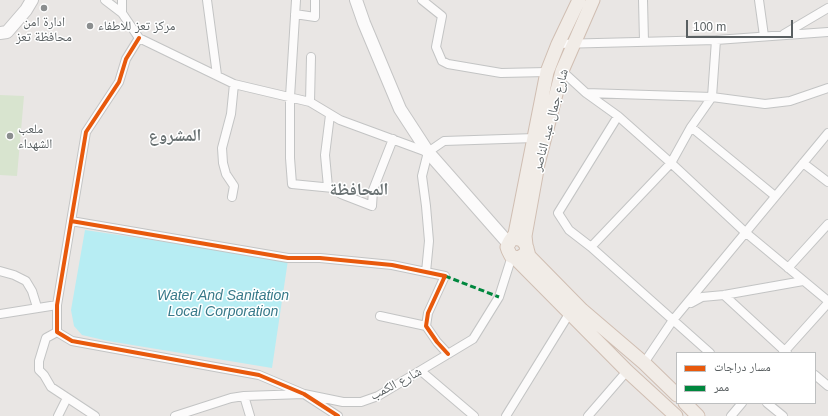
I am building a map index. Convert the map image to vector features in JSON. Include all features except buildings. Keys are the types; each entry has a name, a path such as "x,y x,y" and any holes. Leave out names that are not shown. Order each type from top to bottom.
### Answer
{"main road":[{"path":"0,33 7,32 26,10 32,0"},
{"path":"356,0 400,109 428,152 511,250 569,314 626,371 676,416"},
{"name":"شارع جمال عبد الناصر","path":"511,250 548,72 558,44 579,0"},
{"name":"شارع جمال عبد الناصر","path":"526,246 525,236 538,164 562,72 593,0"},
{"path":"511,250 517,258 525,254 526,246"},
{"path":"526,246 529,256 582,310 644,363 676,395"},
{"path":"686,404 698,416"}],"street":[{"path":"106,0 122,13 139,38 234,84 310,102 340,120 428,152"},
{"path":"122,0 122,13"},
{"path":"208,0 217,75"},
{"path":"296,0 290,97 290,158 292,184 333,188 341,194 372,206 373,190 393,139"},
{"path":"295,14 315,17 315,0"},
{"path":"422,0 442,16 436,47 442,61 448,64 501,73 548,72"},
{"path":"643,0 644,41"},
{"path":"759,0 764,36"},
{"path":"782,36 828,8"},
{"path":"558,44 716,40 828,32"},
{"path":"57,332 57,305 86,132 119,82 126,59 139,38"},
{"path":"591,247 671,163 691,127 712,97 716,40"},
{"path":"310,102 311,57"},
{"path":"562,72 586,93 618,116 745,232 828,302 785,352 724,295"},
{"path":"232,197 234,186 226,174 223,164 222,148 231,114 234,84"},
{"path":"586,93 712,97 765,104 790,100 828,88"},
{"path":"328,187 325,156 330,115"},
{"path":"618,116 558,213 569,230 591,247 709,352"},
{"path":"691,127 775,196"},
{"path":"644,363 673,320 828,133"},
{"path":"426,272 429,241 422,176 428,152 444,141 535,138"},
{"path":"803,163 828,182"},
{"path":"71,221 288,258 320,258 392,265 445,276 428,313 426,326 436,342 448,354"},
{"path":"788,268 828,224"},
{"name":"شارع الكمب","path":"175,416 231,398 244,396 304,394 343,402 361,402 378,396 422,371 473,339 499,297 511,250"},
{"path":"0,271 14,275 26,281 32,291 36,308"},
{"path":"686,305 702,297 724,295 803,280"},
{"path":"0,314 57,305"},
{"path":"506,416 569,314"},
{"path":"380,316 426,326"},
{"path":"57,332 72,341 259,375 304,394 338,416"},
{"path":"57,332 46,338 39,361 39,370 44,375 51,387 95,416"},
{"path":"422,371 474,416"},
{"path":"589,416 626,371"},
{"path":"816,376 828,386"},
{"path":"244,396 250,416"},
{"path":"58,416 67,398"},
{"path":"731,416 741,404"},
{"path":"768,404 783,416"}],"green space":[{"name":"ملعب الشهداء","path":"0,95 24,96 17,176 0,175"}],"water":[{"name":"Water And Sanitation Local Corporation","path":"85,230 288,260 272,368 108,341 82,335 74,326 71,310"}],"marked path":[{"path":"445,276 499,297"}],"cycle path":[{"path":"139,38 126,59 119,82 86,132 57,305 57,332 72,341 259,375 304,394 338,416"},
{"path":"71,221 288,258 320,258 392,265 445,276 428,313 426,326 437,342 448,354"}],"place":[{"name":"ادارة امن محافظة تعز","path":"44,8"},
{"name":"مركز تعز للاطفاء","path":"90,26"},
{"name":"ملعب الشهداء","path":"10,136"}],"district":[{"name":"المشروع","path":"175,136"},
{"name":"المحافظة","path":"359,190"}]}
